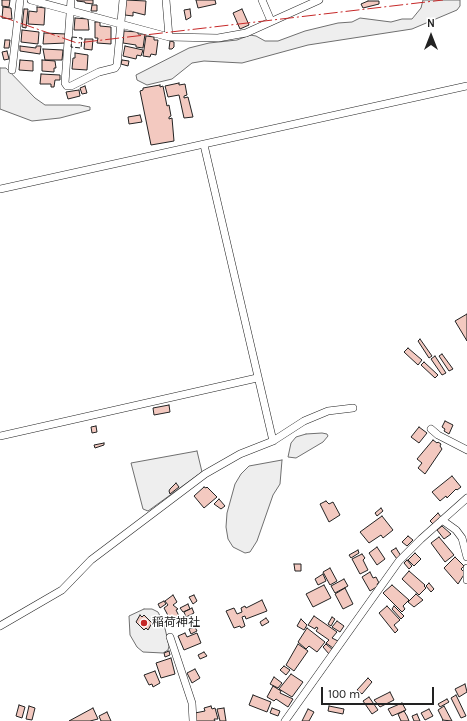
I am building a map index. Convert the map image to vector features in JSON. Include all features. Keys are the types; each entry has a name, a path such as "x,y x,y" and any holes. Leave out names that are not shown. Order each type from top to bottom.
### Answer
{"street":[{"path":"12,70 20,0"},
{"path":"31,0 169,37 218,38 246,33 319,0"},
{"path":"71,0 65,83 67,86 71,86 99,72 115,68 117,65 123,0"},
{"path":"166,0 169,37"},
{"path":"262,0 271,21"},
{"path":"0,189 467,86"},
{"path":"204,145 257,378 273,441"},
{"path":"0,436 257,378"},
{"path":"0,626 62,590 91,560 205,474 240,454 273,441 304,421 328,411 353,408"},
{"path":"431,429 438,436 467,450"},
{"path":"285,721 399,562 467,498"},
{"path":"442,520 456,530 462,538 467,557"},
{"path":"467,568 467,580"},
{"path":"170,637 192,703 193,721"}],"shaded area":[{"path":"423,0 460,0 460,6 457,10 412,29 308,45 242,63 204,61 192,63 172,79 147,85 137,80 136,75 189,48 209,43 237,40 250,35 256,36 265,41 278,41 305,31 338,23 352,22 360,18 391,22 402,19 412,19 421,8"},
{"path":"0,68 6,68 35,98 45,105 80,105 90,107 90,110 60,118 32,121 0,109"},
{"path":"322,433 327,434 328,436 323,442 296,458 288,457 291,443 296,437 306,434"},
{"path":"197,451 202,472 148,511 143,509 131,463"},
{"path":"282,460 280,484 273,495 257,541 250,552 245,553 233,547 228,539 226,527 227,513 235,484 241,474 249,466"},
{"path":"144,609 152,609 158,612 164,624 169,646 168,650 163,653 143,652 137,647 130,635 129,616"}],"building":[{"path":"2,0 10,0 9,7 2,6"},
{"path":"93,0 93,4 77,1"},
{"path":"126,0 146,1 145,15 133,12 133,16 125,15"},
{"path":"196,0 215,0 216,4 198,8"},
{"path":"368,1 379,1 379,4 363,8 361,4"},
{"path":"92,5 97,5 97,11 91,11"},
{"path":"3,7 11,8 12,19 2,18"},
{"path":"37,7 45,8 44,25 28,24 29,11 37,12"},
{"path":"24,9 28,9 26,28 22,27"},
{"path":"190,9 191,17 186,20 184,10"},
{"path":"242,9 249,25 240,29 233,13"},
{"path":"75,18 88,19 89,30 74,30"},
{"path":"95,22 100,22 100,26 111,27 111,44 97,43 98,38 95,38"},
{"path":"22,30 39,32 38,44 21,42"},
{"path":"124,31 145,34 143,48 136,47 136,45 123,43"},
{"path":"44,33 66,34 66,43 43,44"},
{"path":"146,36 154,37 154,40 158,40 156,55 151,54 150,57 143,56"},
{"path":"85,39 93,39 92,50 84,49"},
{"path":"5,40 10,40 9,48 4,48"},
{"path":"170,41 174,42 174,47 172,49 169,49"},
{"path":"20,46 36,48 36,46 41,46 40,54 20,51"},
{"path":"125,46 143,50 141,56 137,55 136,59 123,56"},
{"path":"43,49 63,50 62,60 45,60"},
{"path":"7,51 9,59 4,60 2,52"},
{"path":"75,53 88,55 87,70 72,69"},
{"path":"20,60 33,61 33,71 19,70"},
{"path":"42,60 55,61 56,68 54,68 54,72 42,71"},
{"path":"122,60 129,61 128,66 121,64"},
{"path":"41,74 60,75 60,80 55,80 54,87 51,87 51,84 40,84"},
{"path":"179,83 179,85 185,84 187,95 184,96 184,98 188,97 193,117 184,118 179,95 168,97 165,86"},
{"path":"160,85 160,87 163,86 167,106 169,105 171,116 169,119 172,118 174,141 151,145 140,91 143,90 143,88"},
{"path":"85,86 87,93 82,94 80,88"},
{"path":"79,90 80,96 68,99 66,92"},
{"path":"140,115 142,122 129,124 128,117"},
{"path":"467,314 467,341 455,321"},
{"path":"420,339 432,356 429,358 418,341"},
{"path":"408,348 422,360 418,365 404,352"},
{"path":"442,354 453,369 449,371 439,356"},
{"path":"435,356 446,373 442,375 431,359"},
{"path":"424,362 438,375 435,378 421,365"},
{"path":"169,405 170,412 154,415 153,408"},
{"path":"445,421 453,425 449,434 444,431 445,429 442,427"},
{"path":"96,426 97,432 92,433 91,427"},
{"path":"419,427 427,433 419,443 411,437"},
{"path":"433,440 441,444 440,446 442,449 425,474 418,468 422,463 417,459"},
{"path":"104,443 104,445 95,448 94,445"},
{"path":"452,476 461,487 457,490 456,489 447,498 446,496 440,501 432,492"},
{"path":"176,483 179,487 170,494 170,489"},
{"path":"204,487 207,487 217,497 204,508 194,496"},
{"path":"219,499 225,506 221,509 214,504"},
{"path":"326,501 329,504 333,502 340,515 329,522 320,504"},
{"path":"381,508 383,511 377,516 375,513"},
{"path":"438,513 441,517 433,524 430,521"},
{"path":"382,516 393,530 383,538 381,535 369,543 360,532"},
{"path":"442,526 451,534 444,539 437,530"},
{"path":"408,536 413,540 407,546 402,542"},
{"path":"439,537 454,555 445,562 431,543"},
{"path":"377,547 385,559 377,565 369,553"},
{"path":"396,548 401,556 397,559 391,551"},
{"path":"358,550 359,553 351,558 349,555"},
{"path":"415,553 421,559 414,566 408,560"},
{"path":"362,554 365,558 363,560 368,570 360,574 352,559"},
{"path":"455,557 464,566 461,569 465,573 458,584 444,568"},
{"path":"407,560 412,566 409,569 404,563"},
{"path":"294,564 301,564 301,571 295,571"},
{"path":"330,568 337,581 330,585 323,572"},
{"path":"409,571 425,585 424,586 426,588 419,595 402,579"},
{"path":"370,572 373,578 376,577 379,583 377,584 378,586 370,591 362,577"},
{"path":"323,574 326,581 318,585 315,579"},
{"path":"344,579 348,586 335,593 331,586"},
{"path":"429,583 434,589 431,592 426,586"},
{"path":"324,585 331,598 313,607 306,594"},
{"path":"392,585 409,600 403,606 405,609 402,612 383,593"},
{"path":"345,588 353,604 343,609 335,594"},
{"path":"416,594 423,600 414,607 408,602"},
{"path":"173,595 177,602 173,605 178,609 176,610 180,618 172,623 164,608 168,605 165,601"},
{"path":"194,595 197,601 193,604 189,597"},
{"path":"262,600 267,611 246,619 245,616 242,617 245,626 241,628 240,626 234,628 226,611 234,608 237,614 242,612 241,608 245,606 246,608"},
{"path":"164,601 166,604 160,608 158,604"},
{"path":"188,604 190,609 183,612 180,608"},
{"path":"387,606 400,620 394,625 398,630 395,633 379,613"},
{"path":"394,606 404,616 401,619 392,609"},
{"path":"192,608 194,613 186,617 184,612"},
{"name":"稲荷神社","path":"140,615 142,617 144,615 152,623 148,630 146,628 144,630 136,622"},
{"path":"314,616 337,632 332,638 338,641 333,648 326,643 329,640 316,631 318,628 316,627 315,629 308,625"},
{"path":"332,617 335,619 331,626 328,624"},
{"path":"266,618 269,622 262,626 260,622"},
{"path":"301,619 307,625 304,630 297,626"},
{"path":"337,621 344,626 340,632 332,627"},
{"path":"195,627 197,631 191,634 189,629"},
{"path":"307,628 325,642 317,652 309,646 306,649 298,642"},
{"path":"185,633 187,637 197,633 201,643 184,650 178,636"},
{"path":"298,644 308,651 294,671 286,665"},
{"path":"326,644 333,650 329,654 323,647"},
{"path":"169,651 170,655 165,657 164,653"},
{"path":"204,652 207,656 200,659 198,655"},
{"path":"171,658 175,674 161,678 156,663"},
{"path":"284,666 290,670 286,675 280,670"},
{"path":"195,669 200,678 192,683 187,673"},
{"path":"155,671 160,683 153,687 152,684 149,685 144,675"},
{"path":"291,674 303,682 292,697 279,689"},
{"path":"274,677 282,683 278,688 270,684"},
{"path":"368,678 372,682 362,694 357,690"},
{"path":"465,684 467,692 459,697 455,689"},
{"path":"273,686 281,691 280,693 293,699 288,707 276,699 274,701 267,697"},
{"path":"390,692 394,700 380,707 374,700"},
{"path":"253,695 271,702 267,712 249,705"},
{"path":"456,695 466,716 461,718 451,698"},
{"path":"369,697 378,710 372,714 363,701"},
{"path":"447,699 449,702 440,707 438,704"},
{"path":"402,703 406,710 392,716 388,709"},
{"path":"19,705 25,707 22,718 16,716"},
{"path":"29,706 35,708 32,720 26,719"},
{"path":"211,706 212,709 215,708 218,719 214,719 215,721 195,721 195,713 205,711 204,708"},
{"path":"329,706 344,709 343,714 328,711"},
{"path":"444,706 452,721 442,720 438,710"},
{"path":"93,708 98,719 90,721 69,721"},
{"path":"224,708 226,721 220,721 217,709"},
{"path":"272,708 280,711 278,716 270,713"},
{"path":"308,709 314,712 309,721 302,721"},
{"path":"429,709 433,716 425,720 421,713"},
{"path":"404,711 409,721 401,721 398,714"},
{"path":"107,712 111,721 101,721 99,716"},
{"path":"417,714 420,721 414,721 412,716"}],"fence":[{"path":"72,37 82,38 81,48 71,47 72,37"}],"power":[{"path":"0,16 77,43 443,0"}],"place":[{"name":"稲荷神社","path":"144,623"}]}
